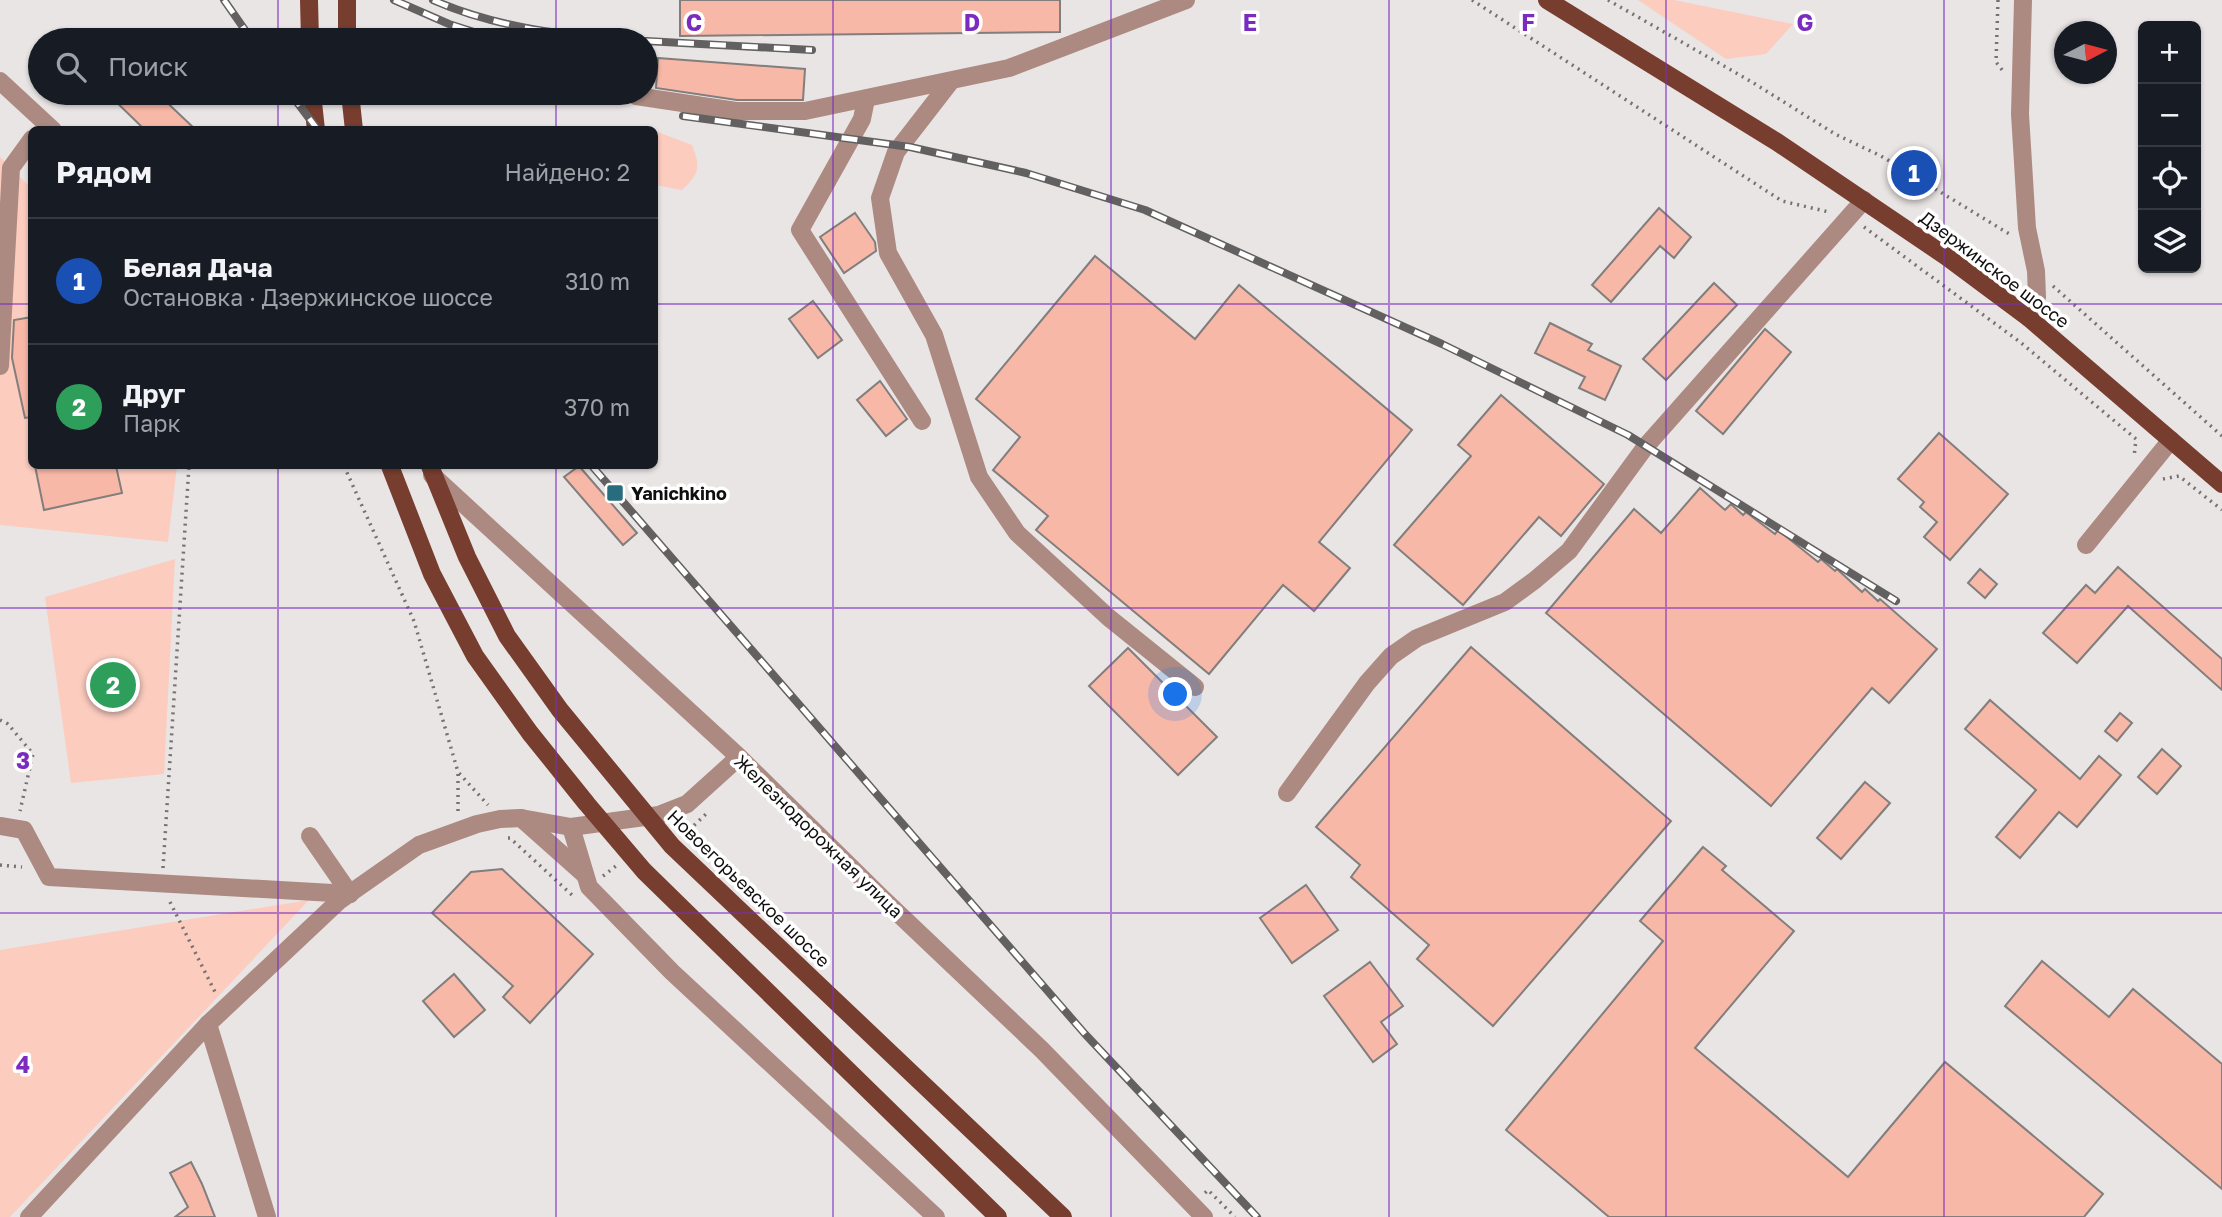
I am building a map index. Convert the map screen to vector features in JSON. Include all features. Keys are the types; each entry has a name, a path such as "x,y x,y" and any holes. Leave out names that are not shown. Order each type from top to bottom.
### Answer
{"main road":[{"path":"309,0 310,28"},
{"path":"347,0 347,28"},
{"name":"Дзержинское шоссе","path":"1547,0 1712,101 1947,257 2029,318 2222,484"},
{"path":"313,105 316,126"},
{"path":"351,105 354,126"},
{"path":"391,469 432,574 475,656 530,733 643,871 998,1217"},
{"name":"Новоегорьевское шоссе","path":"431,469 467,557 508,636 560,710 672,846 1063,1217"}],"street":[{"path":"658,99 736,111 805,111 1009,68 1186,0"},
{"path":"2023,0 2020,93 2028,228 2036,271 2037,297 2029,318"},
{"path":"0,81 43,126"},
{"path":"951,81 896,152 891,164 880,198 888,253 934,335 979,477 1017,533 1108,617 1195,687"},
{"path":"866,99 862,119 800,230 922,421"},
{"path":"0,366 11,169 28,144"},
{"path":"1287,793 1367,683 1391,656 1417,638 1505,601 1569,551 1646,446 1864,200"},
{"path":"2086,545 2171,440"},
{"name":"Железнодорожная улица","path":"425,469 739,757 1042,1050 1199,1214"},
{"path":"29,1217 208,1024 300,936 350,894 419,845 500,819 521,818 571,827 659,815 687,804 739,757"},
{"path":"521,818 585,875"},
{"path":"0,826 24,830 49,877 350,894"},
{"path":"571,827 589,887 672,972 936,1217"},
{"path":"310,836 350,894"},
{"path":"208,1024 267,1217"}],"path":[{"path":"1472,0 1782,201 1850,216 2020,342 2136,439 2133,461 2153,481 2179,476 2222,510"},
{"path":"1608,0 1752,82 1835,134 1881,156 2012,236"},
{"path":"1998,0 1996,62 2020,93"},
{"path":"2036,271 2222,436"},
{"path":"189,469 162,883 223,1010"},
{"path":"345,469 414,621 457,772 457,831"},
{"path":"0,720 8,724 33,754 19,810 24,830"},
{"path":"457,772 500,819"},
{"path":"672,846 707,814"},
{"path":"0,865 27,868"}],"shaded area":[{"path":"1638,0 1674,0 1793,24 1766,54 1726,59"},
{"path":"658,132 692,145 697,159 697,170 682,190 658,186"},
{"path":"0,157 28,185 28,469 177,469 168,542 0,525"},
{"path":"175,559 164,774 71,783 45,597"},
{"path":"309,900 10,1217 0,1217 0,950"}],"building":[{"path":"680,0 1060,0 1060,32 680,36"},
{"path":"658,58 805,69 803,100 737,100 658,88"},
{"path":"119,105 170,105 192,126 141,126"},
{"path":"1659,208 1691,237 1674,258 1660,246 1611,302 1592,285"},
{"path":"855,213 875,242 876,251 844,273 820,237"},
{"path":"1095,256 1195,339 1239,285 1412,430 1319,542 1350,568 1314,611 1283,585 1209,674 1036,530 1048,516 993,470 1020,437 976,399"},
{"path":"1714,283 1737,305 1666,380 1643,359"},
{"path":"813,301 842,340 818,358 789,319"},
{"path":"28,318 28,418 25,418 12,358 14,320"},
{"path":"1550,323 1592,344 1588,350 1621,366 1605,400 1579,388 1585,377 1535,353"},
{"path":"1765,329 1791,352 1723,434 1696,411"},
{"path":"880,381 907,419 886,436 857,400"},
{"path":"1501,395 1604,484 1561,536 1539,517 1463,605 1394,545 1471,456 1458,445"},
{"path":"1939,433 2008,494 1950,560 1924,537 1937,522 1920,507 1924,502 1898,479"},
{"path":"36,469 117,469 122,493 44,510"},
{"path":"575,469 582,469 637,533 623,545 564,477"},
{"path":"1700,488 1725,510 1731,504 1743,515 1746,512 1775,534 1778,530 1818,562 1821,559 1835,571 1837,569 1862,592 1865,589 1878,601 1880,599 1937,649 1889,703 1872,688 1771,806 1546,613 1634,509 1661,533"},
{"path":"2118,567 2222,659 2222,690 2128,606 2077,663 2043,633 2086,585 2095,593"},
{"path":"1980,569 1997,584 1985,598 1968,583"},
{"path":"1471,647 1671,821 1493,1026 1417,959 1429,945 1351,877 1360,865 1316,827"},
{"path":"1128,648 1217,737 1178,775 1089,686"},
{"path":"1990,700 2080,779 2099,756 2121,775 2077,827 2059,812 2020,858 1996,837 2036,790 1965,729"},
{"path":"2120,713 2132,723 2117,741 2105,731"},
{"path":"2162,749 2181,766 2157,794 2138,777"},
{"path":"1865,782 1890,803 1841,859 1817,838"},
{"path":"1703,847 1726,866 1722,870 1794,931 1695,1048 1848,1177 1945,1062 2103,1194 2084,1217 1609,1217 1506,1130 1663,941 1640,921"},
{"path":"502,869 593,954 530,1023 503,997 513,986 432,913 471,872"},
{"path":"1306,885 1338,930 1292,963 1260,918"},
{"path":"2042,961 2109,1017 2133,989 2222,1064 2222,1189 2005,1006"},
{"path":"1370,962 1403,1006 1381,1022 1397,1044 1373,1062 1324,996"},
{"path":"454,974 485,1010 454,1037 423,1001"},
{"path":"191,1162 215,1217 175,1217 188,1207 170,1173"}],"railway":[{"path":"224,0 244,28"},
{"path":"394,0 462,28"},
{"path":"433,0 483,18 530,28"},
{"path":"658,42 812,50"},
{"path":"299,105 315,126"},
{"path":"683,116 910,147 1026,173 1145,210 1442,344 1628,435 1896,601"},
{"path":"595,469 1085,1034 1257,1217"}],"place":[{"name":"Белая Дача","path":"1914,173"},
{"name":"Yanichkino","path":"615,493"},
{"name":"Друг","path":"113,685"}]}
